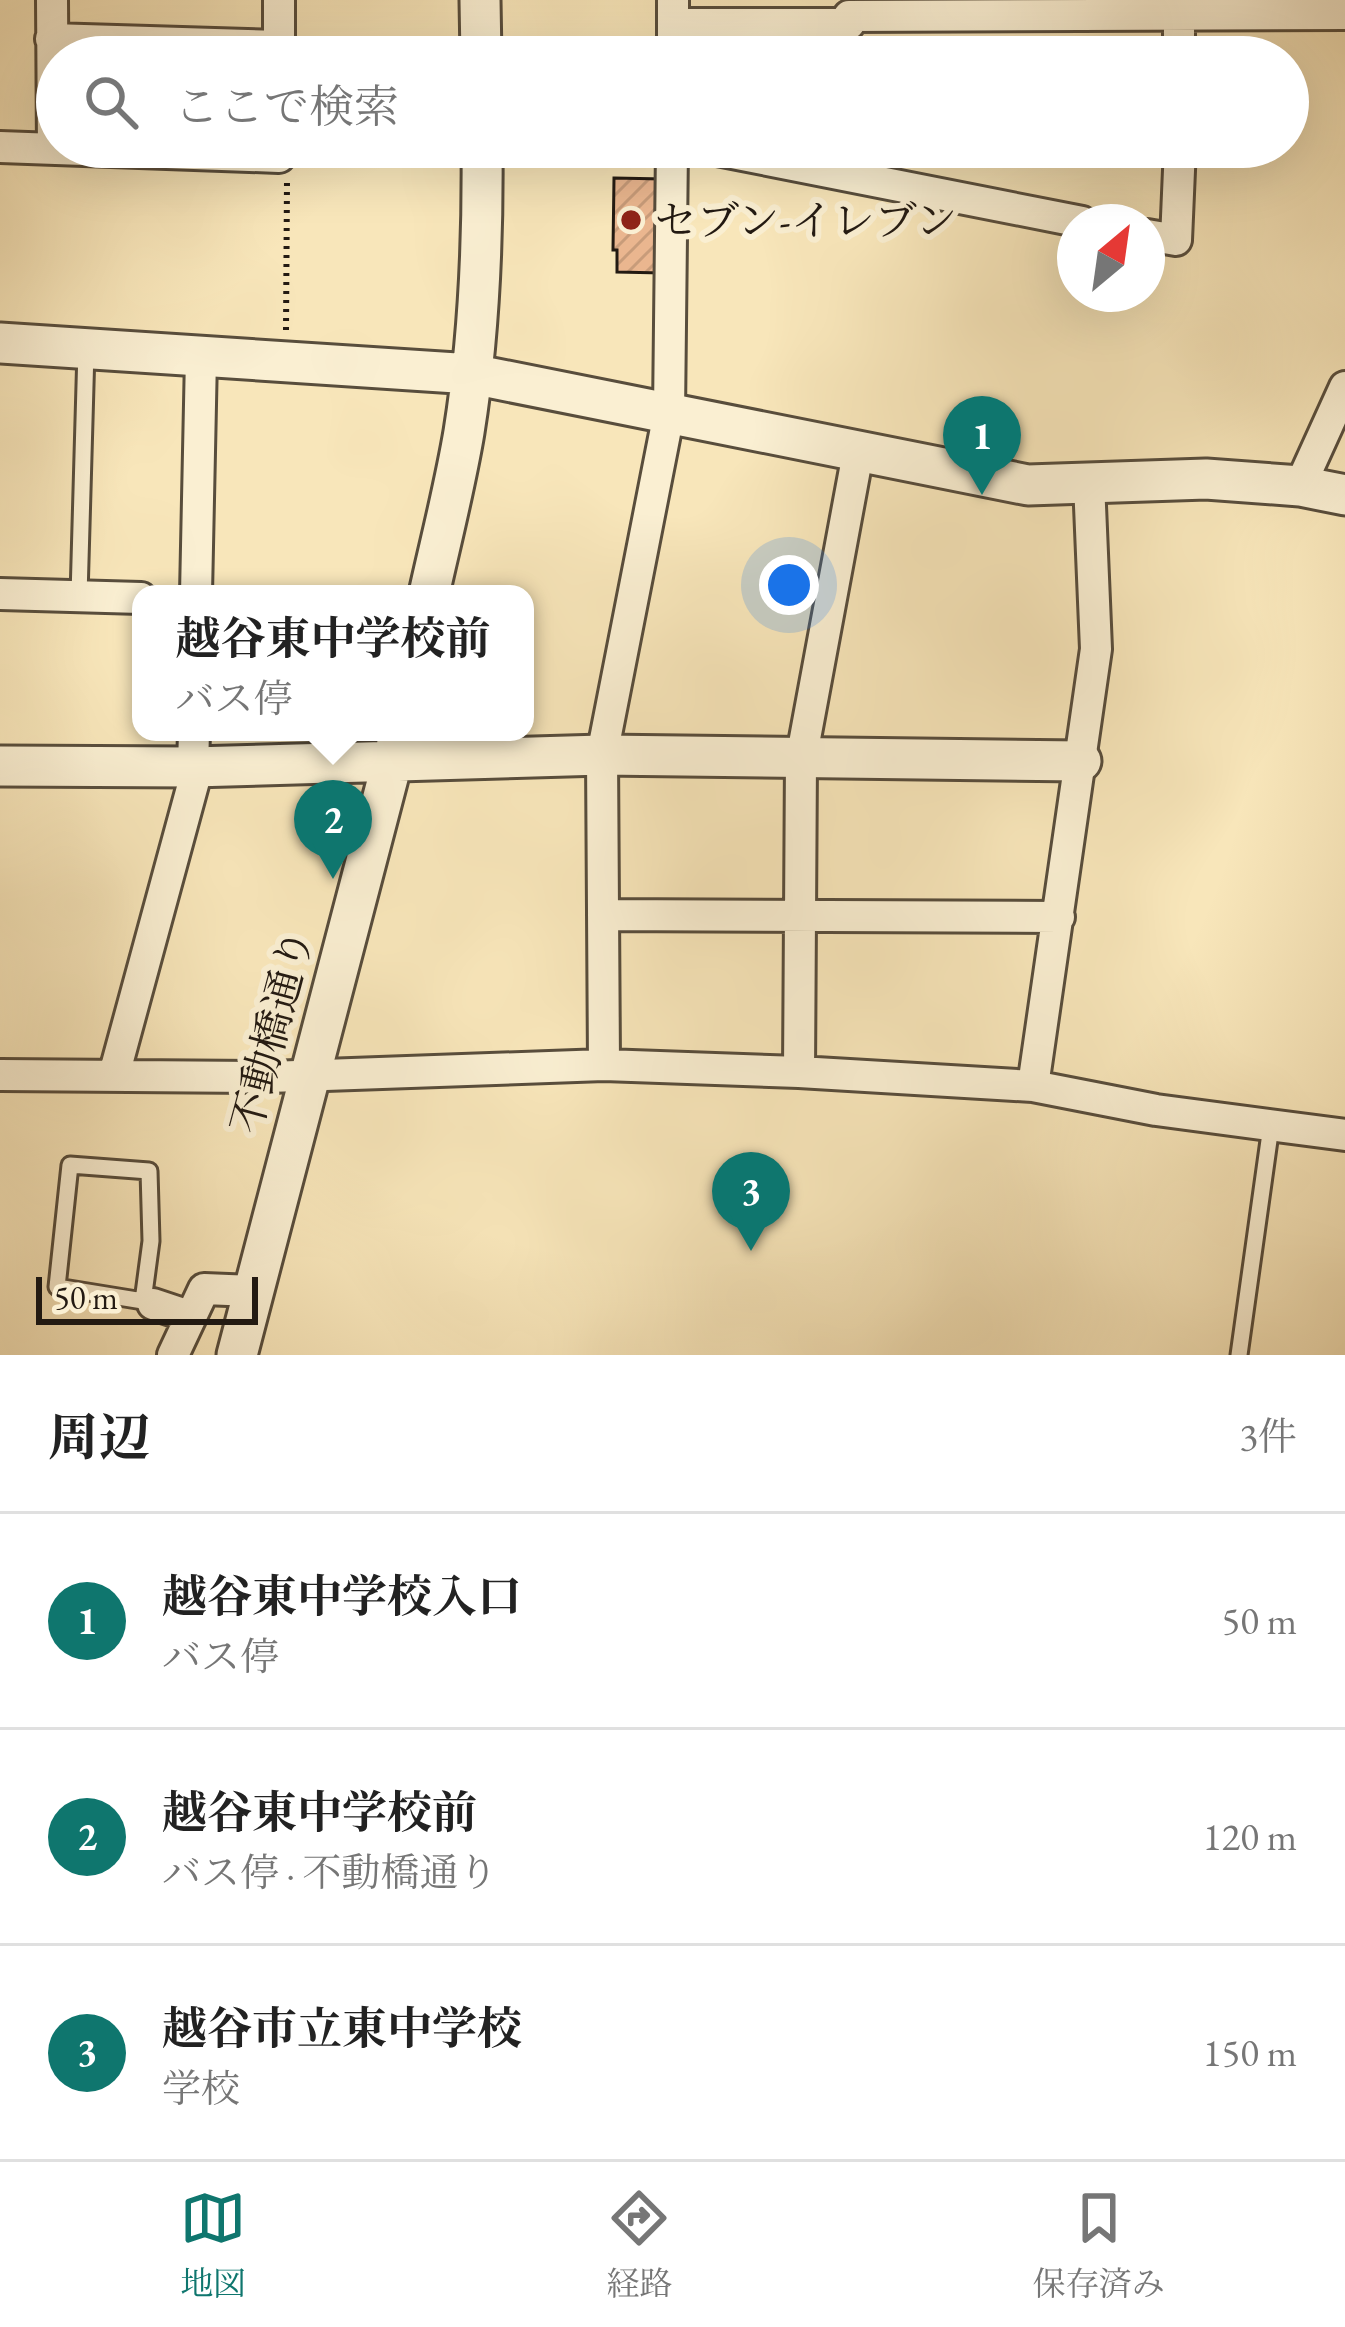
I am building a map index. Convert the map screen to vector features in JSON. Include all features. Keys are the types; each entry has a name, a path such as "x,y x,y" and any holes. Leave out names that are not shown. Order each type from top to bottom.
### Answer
{"street":[{"path":"51,36 52,0"},
{"path":"279,0 279,36"},
{"path":"480,0 481,36"},
{"path":"673,12 849,14 1179,7 1345,14"},
{"path":"0,147 36,148"},
{"path":"431,585 472,374 482,168"},
{"path":"604,1065 602,755 669,412 672,168"},
{"path":"873,168 1057,216"},
{"path":"1165,238 1176,240 1179,168"},
{"path":"0,344 472,374 1028,484 1206,479 1300,486 1345,495"},
{"path":"196,585 201,357"},
{"path":"1300,486 1345,387"},
{"path":"799,1072 801,760 858,453"},
{"path":"1033,1086 1098,627 1088,482"},
{"path":"0,594 132,598"},
{"path":"0,766 397,746 801,760 1081,761"},
{"name":"不動橋通り","path":"237,1355 397,746"},
{"path":"114,1075 195,755"},
{"path":"603,915 1059,916"},
{"path":"0,1075 310,1075 604,1065 799,1072 1033,1086 1156,1110 1345,1135"},
{"path":"173,1355 204,1288 253,1291"},
{"path":"148,1301 189,1316"}],"lane":[{"path":"80,596 86,350"},
{"path":"1239,1355 1271,1126"},
{"path":"70,1165 149,1171 148,1301 57,1287 70,1165"}],"path":[{"path":"285,168 286,333"}],"building":[{"path":"614,178 663,179 662,273 617,272"}],"place":[{"name":"セブン-イレブン","path":"631,220"},
{"name":"越谷東中学校入口","path":"982,495"},
{"name":"越谷東中学校前","path":"333,879"},
{"name":"越谷市立東中学校","path":"751,1251"}]}
